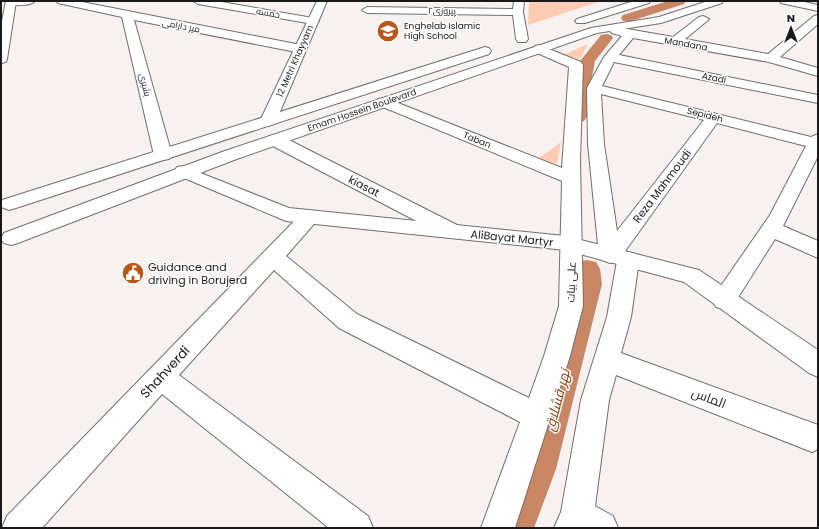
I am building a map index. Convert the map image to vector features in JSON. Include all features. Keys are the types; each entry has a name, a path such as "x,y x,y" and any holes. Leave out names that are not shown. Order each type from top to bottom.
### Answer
{"street":[{"path":"1,59 11,1 30,1"},
{"name":"میر دارامی","path":"62,1 301,49"},
{"name":"خمسه","path":"198,1 313,21"},
{"name":"12 Metri Khayyam","path":"268,121 322,1"},
{"name":"Emam Hossein Boulevard","path":"5,203 163,155 645,1"},
{"name":"Emam Hossein Boulevard","path":"6,243 108,198 383,102 601,29 632,29 718,1"},
{"path":"785,1 818,8"},
{"name":"پیروزی۲","path":"370,6 519,6"},
{"path":"519,6 522,40"},
{"name":"Mandana","path":"610,12 611,20 632,29 674,42 770,58 818,72"},
{"name":"بشیری","path":"127,15 163,155"},
{"path":"770,58 818,18"},
{"path":"674,42 703,19"},
{"path":"578,22 596,23 599,24 601,29"},
{"path":"583,524 594,400 618,317 619,258 596,144 594,88 610,58 632,29"},
{"name":"علی بیات","path":"498,528 557,356 571,306 571,178 576,66 539,49"},
{"name":"Azadi","path":"610,58 818,99"},
{"name":"Sepideh","path":"594,88 714,118 817,141"},
{"name":"Taban","path":"383,102 571,178"},
{"name":"Reza Mahmoudi","path":"619,258 714,118"},
{"name":"kiasat","path":"275,140 452,232"},
{"path":"724,300 811,171 817,141"},
{"name":"AliBayat Martyr","path":"183,171 286,214 572,245 691,276 818,365"},
{"path":"5,203 16,210 19,218 17,227 6,243"},
{"name":"Shahverdi","path":"19,528 310,216"},
{"path":"771,230 818,250"},
{"path":"273,257 348,321 536,416"},
{"name":"الماس","path":"606,359 812,437"},
{"path":"161,377 356,528"}],"shaded area":[{"path":"529,1 601,1 528,25"},
{"path":"588,44 580,59 563,55"},
{"path":"561,142 557,164 539,158"}],"waterway":[{"path":"627,18 680,1"},
{"path":"578,117 579,88 583,82 588,60 606,38"},
{"name":"نهر قشلاق","path":"515,528 538,469 589,284 587,269"}],"place":[{"name":"Enghelab Islamic High School","path":"388,31"},
{"name":"Guidance and driving in Borujerd","path":"133,273"}]}
